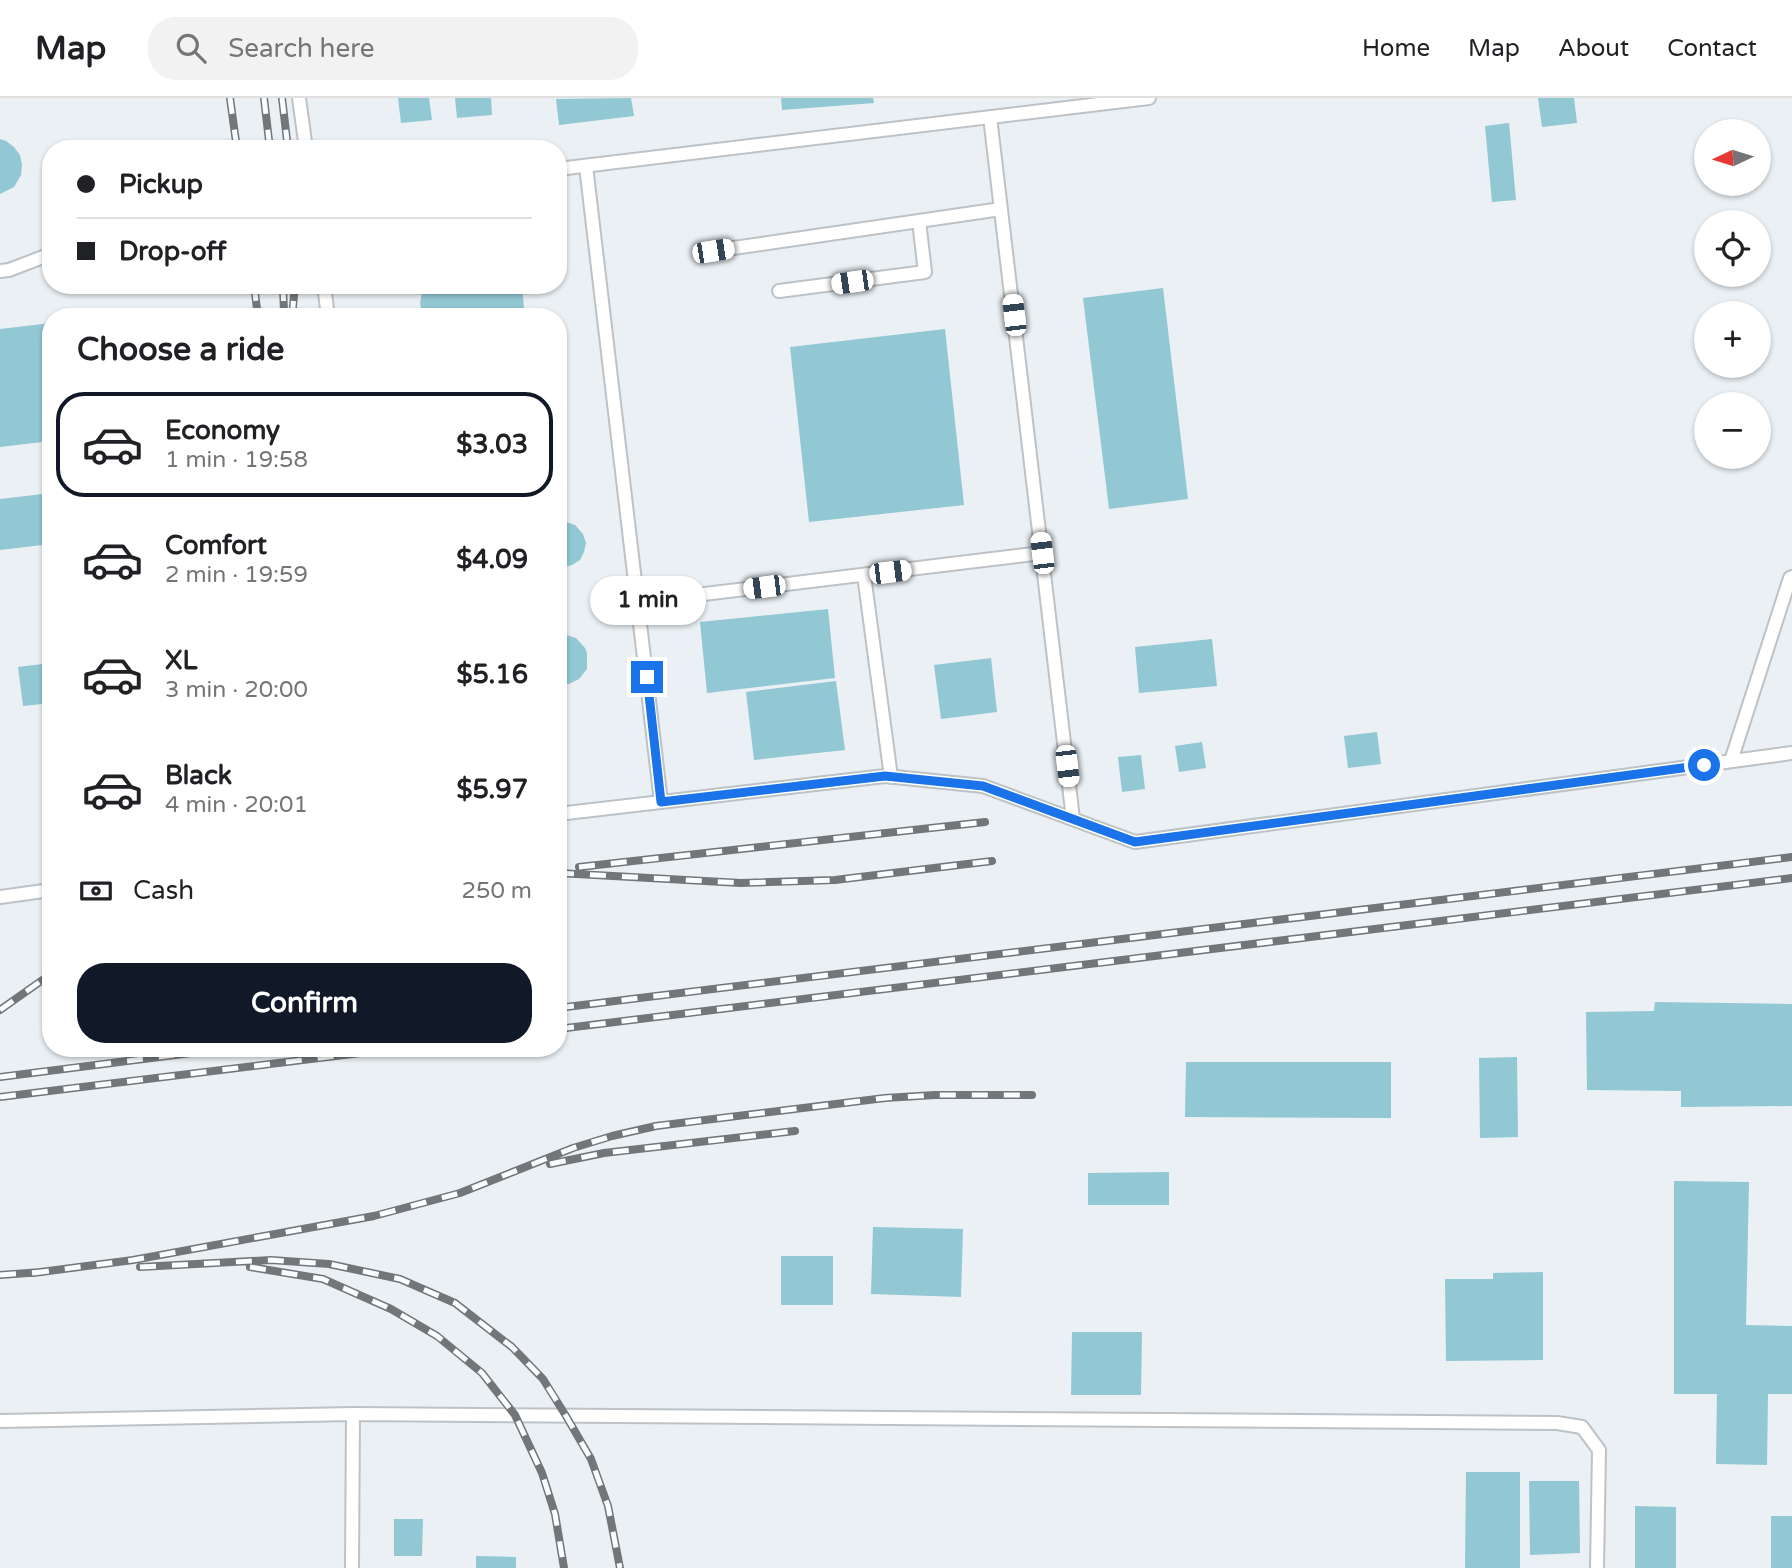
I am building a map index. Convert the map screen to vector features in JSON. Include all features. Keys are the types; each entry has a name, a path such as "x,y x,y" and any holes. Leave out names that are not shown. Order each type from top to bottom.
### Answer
{"lane":[{"path":"299,98 305,140"},
{"path":"567,168 1149,98"},
{"path":"990,117 1073,819"},
{"path":"586,166 661,802"},
{"path":"713,251 1002,209"},
{"path":"779,292 925,272 919,221"},
{"path":"0,271 42,257"},
{"path":"638,602 1042,553"},
{"path":"864,575 891,777"},
{"path":"1731,761 1792,577"},
{"path":"567,813 885,776 983,786 1135,842 1792,753"},
{"path":"0,897 42,891"},
{"path":"352,1568 354,1414"},
{"path":"0,1421 354,1414 1557,1423 1582,1427 1599,1450 1597,1568"}],"building":[{"path":"398,98 429,98 432,120 401,123"},
{"path":"455,98 491,98 492,115 457,118"},
{"path":"631,98 634,116 559,125 556,99"},
{"path":"781,98 873,98 874,103 782,110"},
{"path":"1538,98 1574,98 1577,123 1542,127"},
{"path":"1509,123 1516,200 1492,202 1485,126"},
{"path":"0,139 14,147 20,155 22,165 21,175 14,187 0,194"},
{"path":"1163,288 1188,499 1109,509 1083,298"},
{"path":"422,294 523,294 524,308 421,308"},
{"path":"42,324 42,442 0,447 0,329"},
{"path":"945,329 964,505 809,522 790,347"},
{"path":"42,494 42,545 0,550 0,499"},
{"path":"567,522 575,525 583,534 586,543 580,560 567,566"},
{"path":"828,609 835,678 707,693 700,622"},
{"path":"567,635 576,638 587,653 587,669 579,679 569,684"},
{"path":"1212,639 1217,686 1139,693 1135,647"},
{"path":"991,658 997,712 941,719 934,665"},
{"path":"42,664 42,704 23,706 18,667"},
{"path":"836,681 845,750 754,760 746,692"},
{"path":"1377,732 1381,764 1348,768 1344,736"},
{"path":"1202,742 1206,768 1179,772 1175,746"},
{"path":"1141,755 1145,789 1122,792 1118,757"},
{"path":"1655,1002 1792,1004 1792,1106 1681,1107 1681,1091 1587,1090 1586,1012 1654,1011"},
{"path":"1517,1057 1518,1137 1480,1138 1479,1058"},
{"path":"1186,1062 1391,1062 1391,1118 1185,1117"},
{"path":"1169,1172 1169,1205 1088,1205 1088,1173"},
{"path":"1674,1181 1749,1182 1746,1325 1792,1326 1792,1394 1768,1394 1767,1465 1716,1464 1717,1394 1674,1394"},
{"path":"873,1227 963,1229 961,1297 871,1294"},
{"path":"781,1256 833,1256 833,1305 781,1305"},
{"path":"1543,1272 1543,1360 1446,1361 1445,1279 1493,1279 1493,1273"},
{"path":"1072,1332 1142,1332 1141,1395 1071,1395"},
{"path":"1466,1472 1520,1472 1520,1568 1465,1568"},
{"path":"1529,1481 1579,1481 1580,1553 1530,1555"},
{"path":"1635,1506 1676,1507 1676,1568 1635,1568"},
{"path":"1771,1516 1792,1516 1792,1568 1771,1568"},
{"path":"394,1519 423,1519 422,1556 394,1556"},
{"path":"476,1556 516,1557 516,1568 476,1568"}],"railway":[{"path":"230,98 236,140"},
{"path":"264,98 269,140"},
{"path":"282,98 287,140"},
{"path":"255,294 257,308"},
{"path":"283,294 284,308"},
{"path":"293,308 294,294"},
{"path":"579,867 985,822"},
{"path":"567,1007 1792,857"},
{"path":"567,873 741,883 835,880 992,861"},
{"path":"567,1028 1792,878"},
{"path":"0,1010 42,980"},
{"path":"0,1077 159,1057"},
{"path":"0,1097 327,1057"},
{"path":"33,1273 133,1260 374,1216 460,1193 573,1148 656,1126 885,1098 1032,1095"},
{"path":"550,1164 604,1153 795,1131"},
{"path":"140,1267 271,1260 329,1264 400,1279 455,1303 512,1347 543,1379 591,1459 608,1506 620,1568"},
{"path":"250,1267 323,1279 391,1309 437,1336 482,1373 515,1415 542,1473 555,1514 564,1568"},
{"path":"0,1275 42,1272"}],"route":[{"path":"647,677 661,802 885,776 983,786 1135,842 1704,765"}]}
